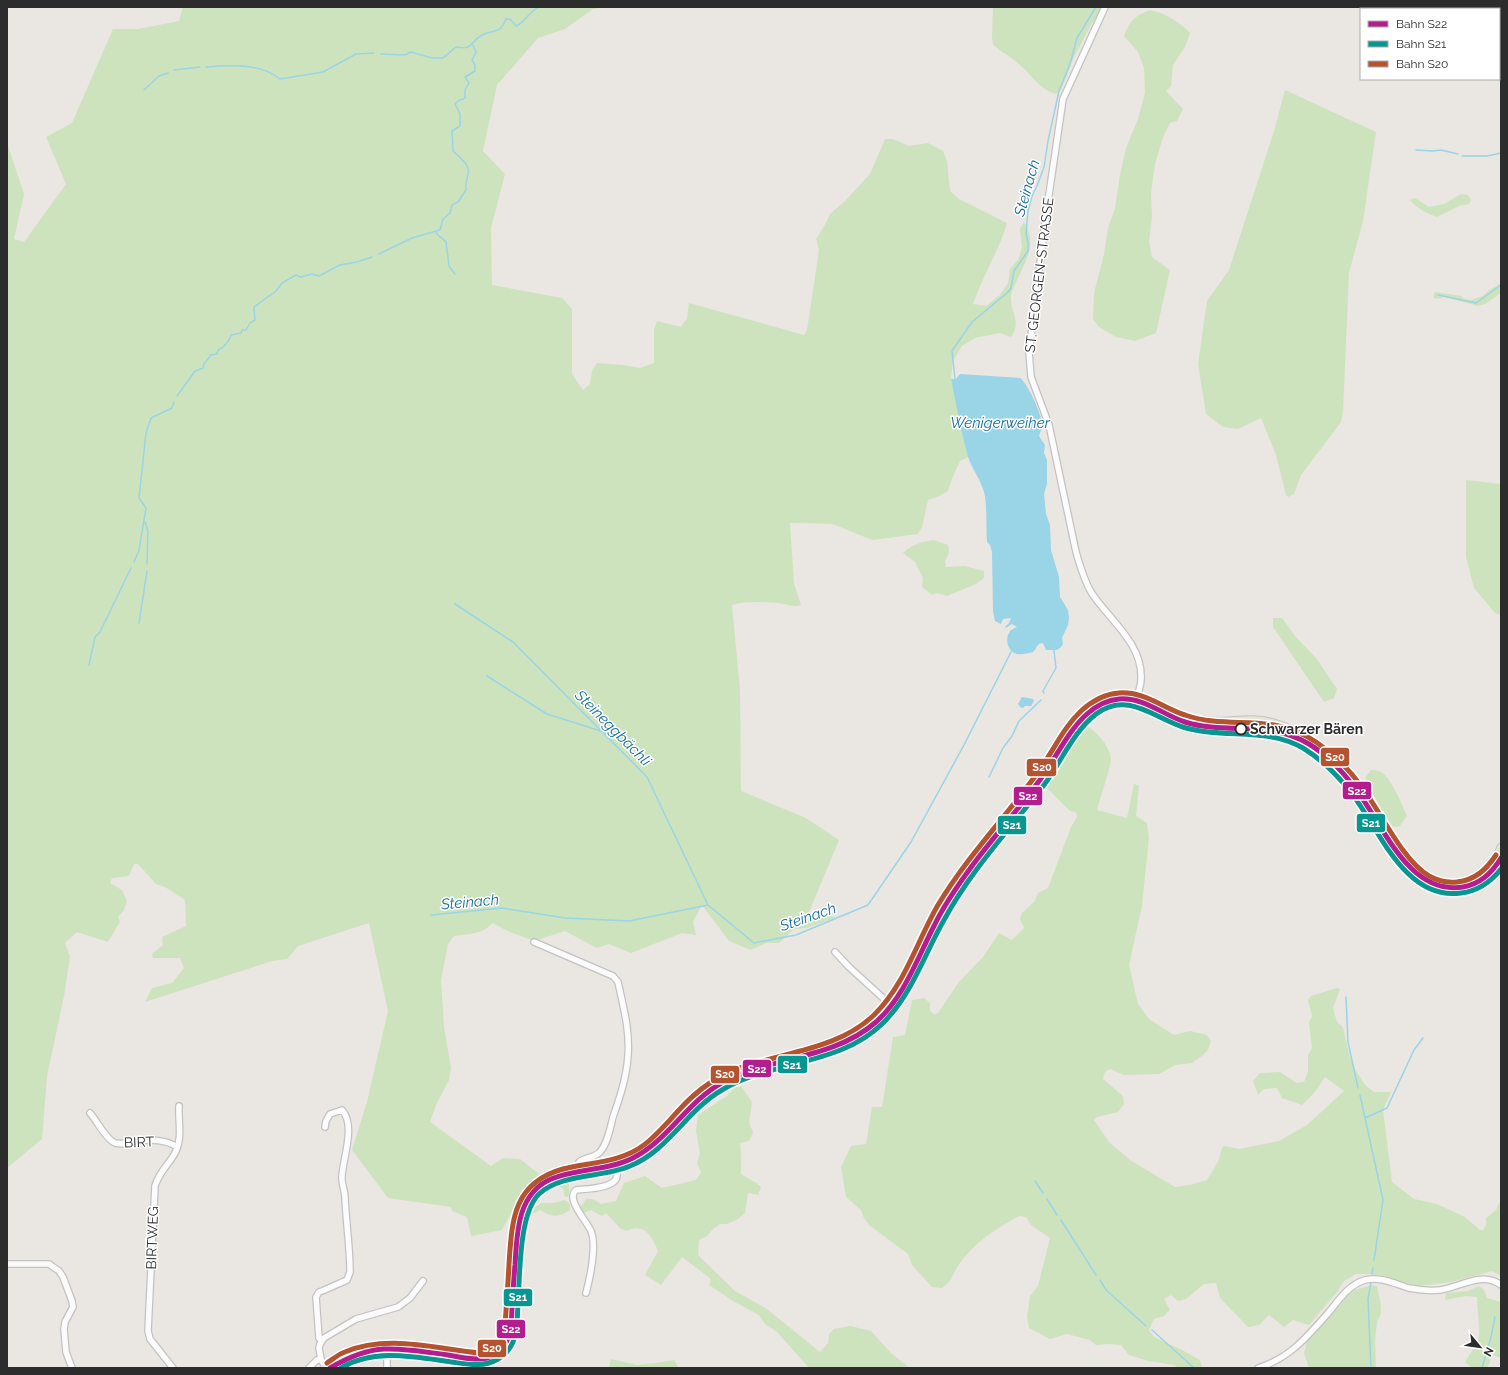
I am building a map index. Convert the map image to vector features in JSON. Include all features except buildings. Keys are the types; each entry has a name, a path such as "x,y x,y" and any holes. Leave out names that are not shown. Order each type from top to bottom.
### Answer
{"main road":[{"path":"325,1367 340,1357 359,1349 387,1346 415,1347 478,1355 494,1351 504,1339 507,1327 514,1222 521,1202 530,1189 547,1176 560,1172 614,1163 632,1155 647,1146 660,1134 695,1096 721,1078 844,1038 861,1029 871,1021 890,1001 905,975 930,922 950,890 1047,765 1078,718 1090,707 1105,698 1119,695 1137,697 1174,714 1194,720 1209,722 1249,720 1265,721 1283,726 1304,737 1331,756 1348,773 1370,802 1411,864 1422,875 1434,881 1456,884 1478,878 1492,866 1501,847"}],"street":[{"name":"ST. GEORGEN-STRASSE","path":"1105,7 1063,99 1031,329 1029,361 1032,381 1049,425 1082,573 1091,591 1122,630 1137,656 1140,665 1141,678 1137,697"},
{"path":"534,942 613,976 618,982 628,1038 626,1077 605,1144 593,1157 582,1159 579,1162 578,1169"},
{"path":"835,952 848,967 883,998 890,1001"},
{"name":"BIRTWEG","path":"173,1368 150,1339 148,1331 155,1186 159,1175 175,1154 180,1130 179,1106"},
{"path":"321,1341 319,1338 316,1301 318,1294 322,1290 347,1280 350,1272 345,1196 342,1176 347,1144 348,1126 346,1114 342,1110 330,1114 326,1121 325,1127"},
{"name":"BIRT","path":"90,1112 106,1134 114,1142 120,1144 140,1141 168,1142 176,1147"},
{"path":"586,1293 591,1274 592,1235 589,1227 577,1209 572,1195 576,1190 607,1186 614,1182 617,1175 614,1163"},
{"path":"7,1264 49,1264 59,1271 63,1277 73,1307 65,1322 64,1328 66,1352 72,1368"},
{"path":"1258,1368 1274,1362 1290,1353 1310,1334 1347,1291 1359,1282 1380,1279 1410,1288 1431,1290 1448,1288 1480,1279 1495,1281 1501,1285"},
{"path":"325,1367 321,1359 319,1348 321,1341 327,1335 356,1319 398,1307 410,1298 423,1281"},
{"path":"387,1346 387,1368"},
{"path":"309,1368 317,1360 321,1359"}],"green space":[{"path":"183,7 605,7 593,9 565,29 538,38 497,85 483,151 505,174 491,228 492,285 562,298 572,309 572,374 583,390 590,384 592,371 597,363 640,368 654,363 654,330 657,321 681,327 687,318 689,303 804,335 807,330 819,250 816,239 830,214 845,201 870,174 885,139 893,139 909,146 928,143 943,151 947,161 950,191 959,199 1007,223 1000,244 973,304 986,306 1000,295 1008,283 1010,269 1018,260 1022,248 1020,229 1024,222 1028,231 1030,247 1028,255 1011,296 1011,304 1016,326 1011,337 1000,333 975,338 962,346 953,361 951,379 961,428 969,457 960,461 948,491 928,500 922,527 918,534 872,540 833,524 790,523 794,584 801,605 793,606 779,603 756,602 732,605 740,690 741,791 806,818 839,840 807,917 832,916 835,918 807,928 794,929 779,943 766,943 751,950 729,941 702,905 693,922 696,935 682,933 631,953 609,944 597,948 565,931 534,941 492,923 489,927 480,931 454,936 448,944 441,980 444,1027 451,1068 449,1080 436,1105 430,1122 491,1166 503,1158 520,1159 539,1174 522,1193 502,1230 471,1236 467,1217 452,1211 451,1207 388,1198 352,1150 367,1102 388,1011 369,923 298,946 287,959 272,961 145,1002 152,988 172,983 184,968 180,958 153,958 152,954 163,945 162,937 186,926 185,900 165,887 156,884 138,864 134,864 129,876 112,878 110,883 122,890 127,901 124,910 118,917 120,922 108,942 77,932 65,943 70,957 64,996 47,1076 42,1139 7,1168 7,143 24,194 14,239 24,242 66,184 46,137 72,123 113,29 138,29 179,21"},
{"path":"993,7 1103,7 1098,17 1092,23 1074,57 1061,90 1056,94 1041,86 1017,62 993,45"},
{"path":"1150,10 1172,18 1190,33 1185,47 1173,65 1171,86 1166,91 1183,109 1177,121 1170,123 1163,137 1155,164 1151,192 1152,217 1149,242 1152,257 1170,270 1156,333 1135,341 1116,337 1099,327 1093,319 1094,293 1104,254 1108,228 1115,208 1126,148 1138,119 1145,93 1144,68 1138,52 1124,36 1128,26 1134,19"},
{"path":"1285,90 1376,132 1363,221 1349,273 1343,412 1341,422 1301,475 1294,494 1288,497 1286,495 1276,455 1261,418 1238,429 1223,427 1206,414 1198,364 1207,301 1229,270 1274,131"},
{"path":"1461,194 1468,195 1471,200 1469,204 1459,206 1437,217 1422,210 1410,200 1415,198 1429,207 1444,204"},
{"path":"1501,283 1501,293 1485,304 1478,306 1445,297 1436,299 1433,297 1435,292 1461,296 1465,299 1471,300 1483,296"},
{"path":"1466,480 1501,484 1501,615 1495,613 1474,588 1466,557"},
{"path":"934,540 948,545 949,553 945,561 946,567 965,566 984,571 984,578 976,584 947,596 937,593 932,595 922,587 923,578 915,562 903,553 910,547 917,544"},
{"path":"1273,618 1282,618 1295,636 1316,658 1337,689 1334,698 1324,702 1273,627"},
{"path":"1085,724 1105,743 1111,758 1110,767 1097,810 1127,818 1134,784 1139,786 1136,816 1147,823 1149,837 1142,906 1129,965 1138,1004 1149,1019 1174,1035 1190,1031 1207,1035 1211,1041 1208,1050 1192,1063 1175,1065 1159,1074 1124,1075 1110,1069 1105,1072 1103,1079 1123,1096 1124,1104 1118,1112 1097,1117 1094,1120 1109,1142 1130,1160 1175,1187 1190,1185 1207,1180 1218,1162 1224,1146 1239,1149 1279,1141 1307,1125 1344,1091 1325,1077 1315,1092 1302,1105 1282,1098 1277,1088 1264,1089 1258,1095 1253,1081 1260,1073 1280,1072 1297,1083 1304,1082 1308,1072 1308,1055 1312,1048 1309,1022 1312,1016 1308,1000 1311,996 1337,988 1340,989 1333,1008 1337,1022 1343,1027 1349,1054 1355,1069 1365,1085 1374,1092 1391,1092 1383,1110 1392,1182 1414,1199 1437,1204 1465,1217 1480,1230 1483,1230 1486,1225 1486,1218 1496,1210 1501,1199 1501,1277 1492,1271 1451,1282 1420,1286 1400,1282 1385,1276 1356,1274 1344,1281 1337,1292 1309,1325 1293,1320 1284,1327 1269,1315 1259,1325 1248,1327 1220,1298 1216,1283 1204,1284 1186,1299 1178,1301 1171,1295 1164,1299 1170,1310 1164,1316 1154,1319 1149,1330 1154,1337 1200,1360 1202,1368 1178,1368 1174,1365 1148,1361 1129,1355 1121,1345 1096,1345 1090,1340 1067,1334 1050,1339 1029,1328 1027,1317 1030,1296 1038,1286 1050,1238 1031,1225 1026,1217 1019,1216 986,1237 964,1258 946,1285 942,1288 932,1287 912,1265 908,1254 869,1225 861,1210 846,1197 841,1167 851,1146 866,1144 872,1107 882,1107 893,1037 905,1035 912,1000 924,998 930,1003 930,1011 934,1014 938,1013 959,982 983,957 999,933 1012,940 1024,928 1020,919 1022,913 1034,902 1038,893 1048,888 1071,827 1077,817 1076,812 1070,811 1044,785 1044,778 1065,748"},
{"path":"1371,770 1379,771 1385,775 1396,792 1407,816 1399,827 1392,826 1370,789 1365,778"},
{"path":"741,1086 752,1102 749,1122 753,1133 749,1141 740,1143 741,1174 761,1187 758,1195 748,1193 745,1213 738,1219 727,1224 720,1224 707,1236 699,1240 698,1255 735,1291 767,1309 820,1352 828,1343 829,1334 834,1329 850,1326 871,1331 891,1353 910,1368 809,1368 777,1332 765,1324 759,1315 733,1301 709,1285 711,1279 682,1257 661,1285 645,1275 658,1251 650,1235 642,1229 638,1228 626,1231 620,1228 606,1213 602,1216 591,1210 584,1213 579,1207 586,1199 593,1199 601,1204 616,1201 624,1183 645,1176 662,1188 696,1180 701,1173 697,1163 700,1153 696,1131 698,1115 727,1096 734,1088"},
{"path":"561,1177 568,1182 568,1197 564,1196 564,1190 558,1185"},
{"path":"565,1200 570,1204 570,1210 559,1215 551,1215 540,1210 529,1216 526,1210 541,1203 553,1203"},
{"path":"1372,1285 1377,1286 1381,1305 1381,1314 1377,1322 1375,1341 1376,1368 1309,1368 1304,1353 1307,1341 1349,1294 1355,1290"},
{"path":"1479,1286 1484,1290 1487,1298 1501,1302 1501,1358 1493,1355 1487,1368 1472,1368 1465,1362 1475,1347 1479,1336 1477,1297 1466,1296 1445,1300 1446,1293 1468,1291"},
{"path":"611,1359 637,1365 674,1360 679,1368 609,1368"}],"water":[{"name":"Wenigerweiher","path":"960,374 1020,378 1034,399 1040,414 1042,424 1039,436 1045,445 1044,453 1047,460 1047,484 1044,494 1046,514 1050,525 1051,550 1059,577 1060,597 1068,610 1069,618 1068,625 1062,638 1063,644 1057,650 1046,650 1043,643 1041,643 1033,652 1021,654 1014,653 1009,647 1007,640 1011,630 1017,627 1012,624 1006,628 1005,627 1011,618 1003,619 1001,624 995,621 993,611 992,552 990,545 987,542 985,496 982,486 968,457 951,379 956,379"},
{"path":"1022,697 1033,699 1034,701 1031,706 1025,706 1023,708 1020,707 1018,704"}],"waterway":[{"path":"381,54 405,55 411,52 432,58 443,58 456,47 462,48 469,46 482,35 499,30 506,19 510,19 516,26 539,7"},
{"name":"Steinach","path":"955,379 952,351 972,322 1008,292 1011,288 1014,271 1028,251 1026,233 1028,211 1032,196 1044,167 1059,91 1070,64 1077,38 1096,7"},
{"path":"379,254 412,238 440,230 443,219 450,213 452,205 458,202 466,190 468,167 453,151 452,131 460,126 460,114 455,104 465,98 465,90 469,83 465,77 475,71 475,65 472,60 476,52 473,45"},
{"path":"206,67 245,66 264,70 280,79 323,72 356,54 374,53"},
{"path":"174,70 200,67"},
{"path":"144,90 159,76 168,73"},
{"path":"1416,150 1441,150 1458,154"},
{"path":"1462,156 1487,156 1501,153"},
{"path":"436,233 446,242 449,266 455,274"},
{"path":"177,396 195,371 203,368 204,364 211,355 217,354 218,350 226,344 231,335 241,333 242,330 246,330 250,323 255,320 254,307 276,291 282,283 296,275 301,277 312,274 319,276 340,265 357,262 372,257"},
{"path":"1438,295 1476,303 1501,285"},
{"path":"134,562 139,550 146,508 139,498 146,433 151,418 172,408 174,402"},
{"path":"145,522 148,531 147,564"},
{"path":"89,665 95,637 100,632 131,568"},
{"path":"139,623 147,571"},
{"name":"Steineggbächli","path":"455,604 513,642 647,777 708,905"},
{"path":"1044,693 1043,691 1056,668 1054,650"},
{"name":"Steinach","path":"431,915 502,908 565,918 629,921 708,905 754,943 796,935 868,905 911,842 964,745 1011,652"},
{"path":"487,676 547,714 601,731"},
{"path":"989,777 1003,748 1012,736 1019,721 1041,700"},
{"path":"1346,997 1348,1042 1358,1088"},
{"path":"1365,1118 1387,1108 1414,1050 1423,1038"},
{"path":"1360,1095 1383,1200 1374,1260"},
{"path":"1035,1181 1043,1193"},
{"path":"1047,1199 1057,1215"},
{"path":"1061,1220 1096,1275"},
{"path":"1372,1274 1373,1268"},
{"path":"1100,1280 1106,1290 1146,1326"},
{"path":"1371,1282 1368,1299 1371,1368"},
{"path":"1482,1368 1495,1317"},
{"path":"1152,1330 1194,1368"}],"railway":[{"path":"1196,724 1262,725 1280,729 1302,740"}],"rail line":[{"name":"S20","path":"327,1363 345,1352 378,1344 412,1344 480,1353 485,1352 497,1345 504,1333 505,1328 510,1248 514,1218 518,1205 534,1184 546,1175 563,1169 615,1159 635,1151 653,1137 693,1096 708,1084 725,1074 743,1067 829,1042 845,1035 874,1015 885,1003 902,977 930,919 961,871 1036,775 1074,718 1089,704 1103,696 1128,693 1145,697 1185,715 1219,722 1267,724 1283,727 1316,742 1335,757 1356,780 1369,797 1392,835 1410,859 1419,869 1436,879 1446,882 1453,882 1463,881 1475,877 1484,870 1496,855"},
{"name":"S22","path":"330,1368 356,1355 377,1350 408,1350 478,1359 487,1358 496,1354 506,1343 511,1329 518,1228 525,1204 531,1194 551,1179 561,1175 613,1165 633,1158 657,1141 700,1099 725,1081 743,1073 822,1051 859,1034 876,1022 886,1012 902,989 942,910 967,873 1034,788 1074,728 1090,711 1106,702 1119,699 1128,699 1145,704 1185,722 1201,726 1279,732 1309,744 1316,748 1334,764 1355,788 1387,838 1412,869 1427,880 1444,887 1469,886 1481,880 1490,873 1501,858"},
{"name":"S21","path":"341,1368 367,1358 381,1356 409,1356 475,1365 487,1364 505,1354 510,1348 516,1334 520,1261 524,1229 532,1203 539,1194 548,1187 559,1182 619,1170 630,1166 655,1151 667,1141 698,1108 722,1090 742,1080 762,1073 826,1055 847,1047 866,1037 883,1023 893,1012 910,987 944,920 966,884 991,850 1044,785 1081,729 1096,714 1108,707 1119,705 1130,706 1152,713 1186,728 1216,733 1260,735 1289,742 1303,748 1322,762 1345,785 1361,806 1395,859 1408,874 1424,886 1441,892 1467,892 1483,886 1501,869"}],"place":[{"name":"Schwarzer Bären","path":"1241,729"}]}
